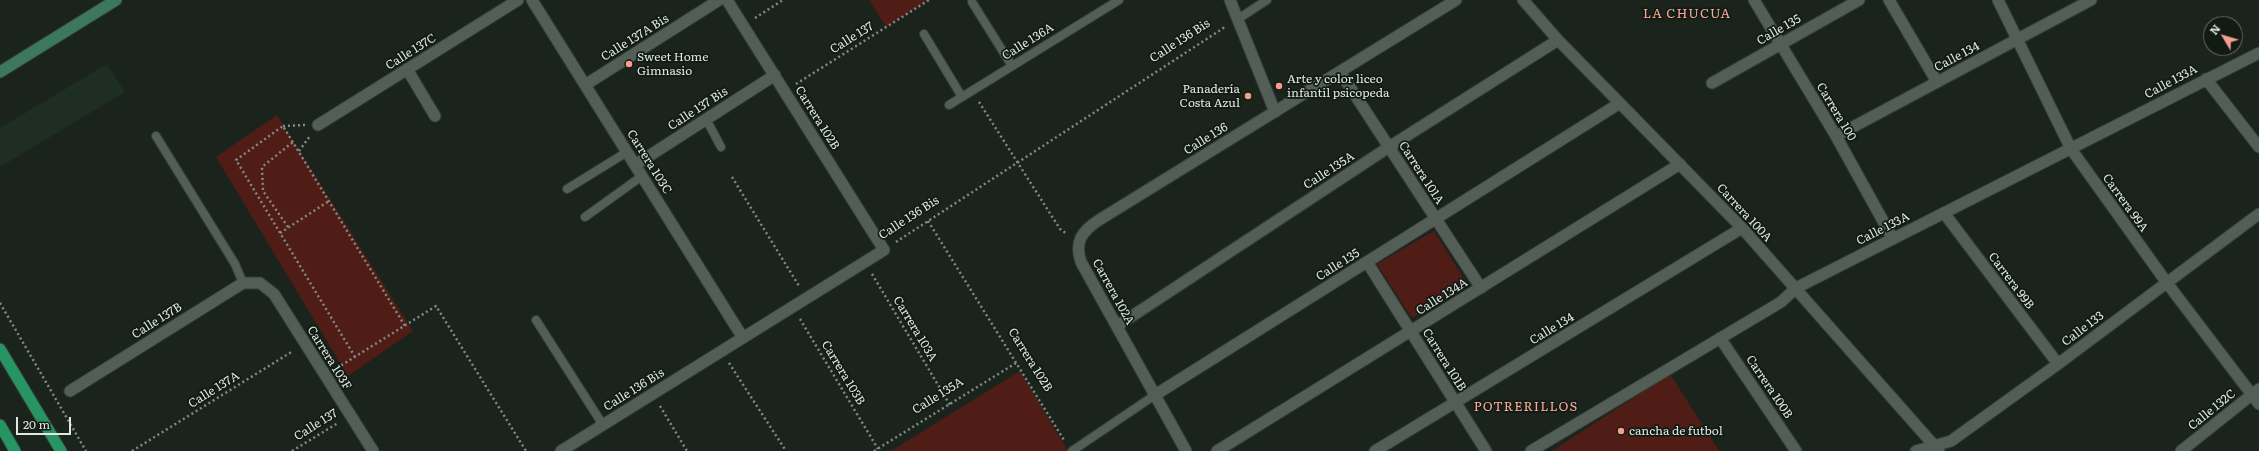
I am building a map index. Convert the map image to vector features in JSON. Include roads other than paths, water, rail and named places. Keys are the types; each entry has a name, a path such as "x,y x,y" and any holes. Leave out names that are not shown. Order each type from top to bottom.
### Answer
{"main road":[{"path":"0,72 116,0"},
{"path":"0,349 61,451"},
{"path":"0,425 15,451"}],"street":[{"name":"Calle 137C","path":"318,125 518,0"},
{"name":"Carrera 103C","path":"532,0 743,338"},
{"name":"Calle 137A Bis","path":"585,85 719,0"},
{"name":"Carrera 102B","path":"727,0 884,250"},
{"path":"1230,0 1275,112"},
{"name":"Calle 136","path":"1078,243 1088,227 1456,0"},
{"name":"Carrera 100A","path":"1522,0 1558,40 1742,228 1937,448"},
{"name":"Carrera 100","path":"1754,0 1836,136 1893,239"},
{"name":"Calle 135","path":"1712,83 1859,0"},
{"path":"1889,0 1937,82"},
{"name":"Carrera 99A","path":"1998,0 2071,149 2167,283 2255,392 2259,404"},
{"name":"Calle 134","path":"1836,136 2091,0"},
{"name":"Calle 135A","path":"1117,326 1389,147 1558,40"},
{"name":"Calle 133A","path":"1531,451 1781,302 1796,288 2259,53"},
{"path":"407,69 435,116"},
{"name":"Carrera 101A","path":"1340,72 1481,288"},
{"name":"Calle 137 Bis","path":"635,165 775,75"},
{"path":"2206,79 2259,147"},
{"name":"Calle 135","path":"1155,395 1620,103"},
{"name":"Calle 134A","path":"1217,451 1680,164"},
{"name":"Carrera 99B","path":"1944,213 2058,364"},
{"name":"Calle 133","path":"1916,451 1937,448 1951,441 2058,364 2259,214"},
{"name":"Calle 134","path":"1375,451 1387,448 1455,402 1742,228"},
{"name":"Carrera 102A","path":"1078,243 1078,252 1081,262 1186,451"},
{"name":"Calle 136 Bis","path":"561,451 884,250"},
{"name":"Carrera 101B","path":"1366,262 1486,451"},
{"name":"Carrera 103F","path":"243,283 260,283 274,294 372,451"},
{"name":"Calle 137B","path":"70,391 243,283"},
{"name":"Carrera 100B","path":"1720,338 1796,451"},
{"name":"Calle 132C","path":"2181,451 2255,392"}],"lane":[{"name":"Calle 136A","path":"949,105 1119,0"},
{"path":"1238,19 1267,0"},
{"path":"972,2 1012,66"},
{"path":"924,34 962,97"},
{"path":"706,119 721,147"},
{"path":"156,136 235,264 243,283"},
{"path":"567,189 628,152"},
{"path":"585,217 642,176"},
{"path":"536,320 603,425"},
{"name":"Calle 135","path":"1069,448 1155,395"}],"place":[{"name":"Sweet Home Gimnasio","path":"629,64"},
{"name":"Arte y color liceo infantil psicopeda","path":"1279,86"},
{"name":"Panadería Costa Azul","path":"1248,96"},
{"name":"cancha de futbol","path":"1621,431"}],"district":[{"name":"LA CHUCUA","path":"1687,14"},
{"name":"POTRERILLOS","path":"1526,407"}]}
